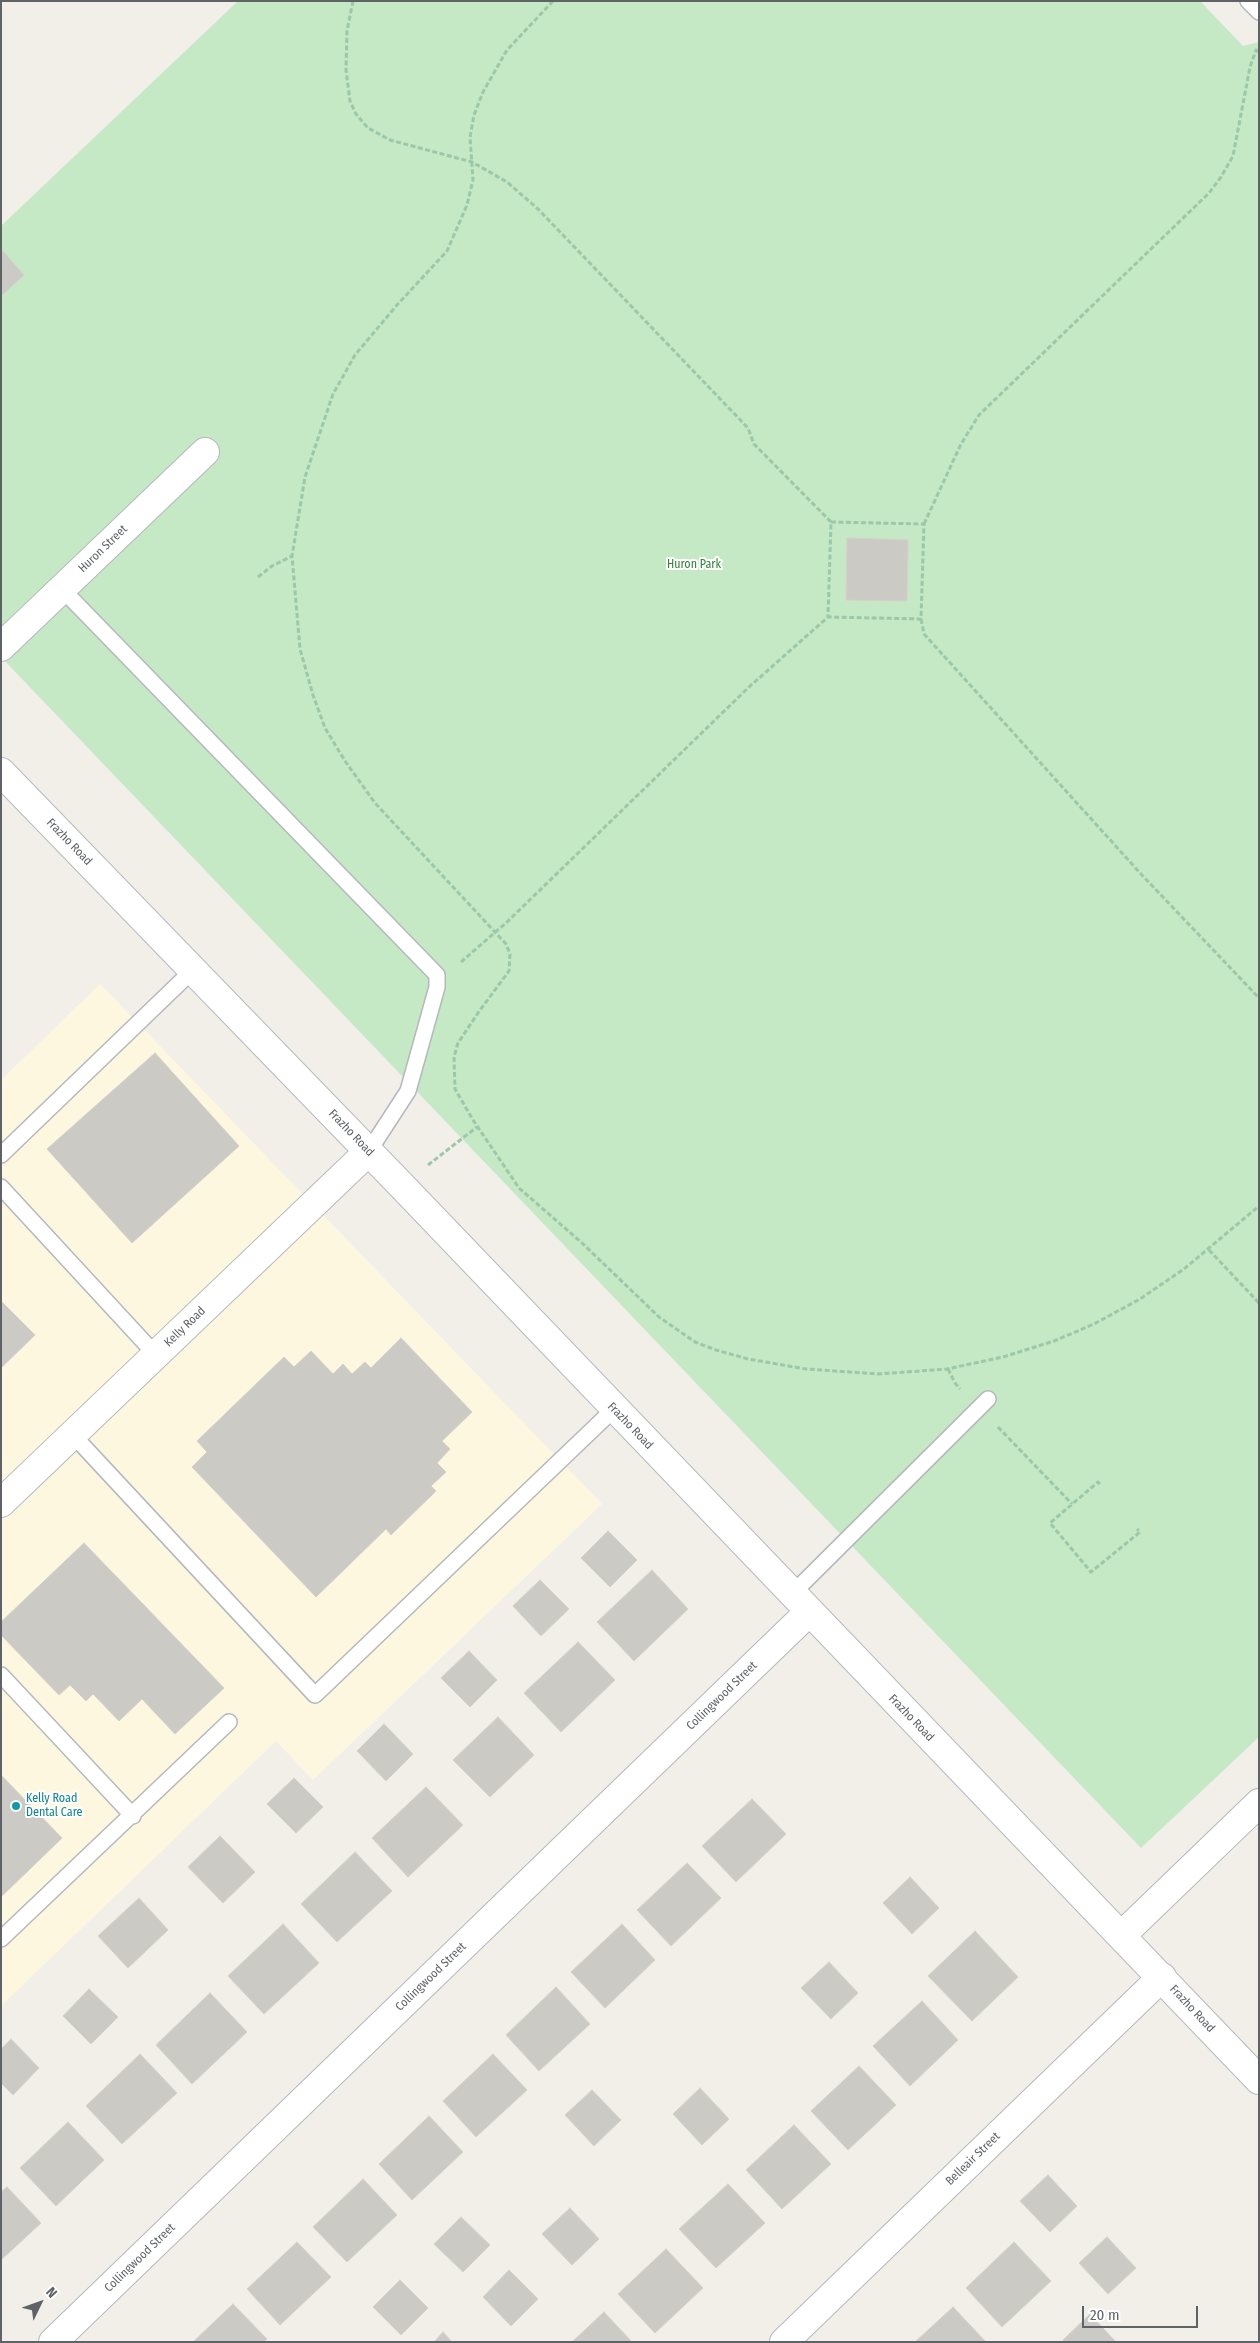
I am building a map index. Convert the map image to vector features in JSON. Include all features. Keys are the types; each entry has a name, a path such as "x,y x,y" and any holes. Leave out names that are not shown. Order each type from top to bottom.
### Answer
{"street":[{"name":"Huron Street","path":"1,647 205,452"},
{"name":"Frazho Road","path":"1,772 369,1151 614,1409 1122,1935 1259,2080"},
{"name":"Kelly Road","path":"1,1503 369,1151"},
{"name":"Collingwood Street","path":"53,2342 800,1603"},
{"path":"1122,1935 1259,1802"},
{"name":"Belleair Street","path":"784,2342 1162,1977"}],"lane":[{"path":"1248,1 1259,12"},
{"path":"61,588 437,975 437,987 408,1091 369,1151"},
{"path":"1,1155 193,970"},
{"path":"1,1187 156,1355"},
{"path":"800,1603 983,1403"},
{"path":"73,1435 315,1695 614,1409"},
{"path":"1,1675 133,1816"},
{"path":"1,1939 133,1816 229,1722"}],"path":[{"path":"353,1 347,31 346,70 350,101 356,114 368,128 390,140 472,162 507,182 538,209 748,428 754,444 831,522 924,524"},
{"path":"553,1 507,50 492,74 474,115 470,137 473,180 467,205 446,251 355,355 333,394 305,477 292,556 300,649 313,695 326,728 345,761 375,803 506,944 510,954 509,971 458,1043 454,1057 455,1089 477,1127 519,1188 582,1243 659,1317 695,1342 716,1350 748,1359 806,1369 879,1374 947,1369 1004,1358 1054,1341 1094,1324 1140,1299 1209,1250 1259,1206"},
{"path":"1259,52 1256,50 1250,67 1232,156 1221,177 1209,193 980,415 961,444 924,524 921,619 924,634 1141,874 1259,998"},
{"path":"828,617 831,522"},
{"path":"258,577 272,566 292,556"},
{"path":"455,968 749,687 828,617 921,619"},
{"path":"433,1161 477,1127"},
{"path":"1209,1250 1259,1303"},
{"path":"947,1369 955,1383 983,1403 1072,1504"},
{"path":"1100,1484 1098,1482 1050,1523 1091,1572 1140,1532 1137,1529"}],"shaded area":[{"path":"100,984 602,1504 313,1780 276,1741 1,2006 1,1080"}],"green space":[{"name":"Huron Park","path":"238,1 1200,1 1243,46 1259,42 1259,1737 1141,1848 1,657 1,226"}],"building":[{"path":"1,249 24,275 1,296"},
{"path":"847,538 908,540 907,601 846,600"},
{"path":"155,1053 239,1146 132,1243 47,1149"},
{"path":"1,1301 35,1335 1,1368"},
{"path":"401,1338 472,1412 442,1441 450,1449 437,1463 446,1472 431,1486 436,1491 391,1535 386,1529 316,1597 192,1467 207,1452 197,1441 284,1357 294,1367 311,1351 333,1374 343,1364 352,1374 365,1362 371,1368"},
{"path":"608,1531 637,1560 610,1587 581,1558"},
{"path":"84,1543 224,1688 175,1734 142,1699 119,1721 93,1694 86,1701 70,1685 59,1695 1,1635 1,1622"},
{"path":"652,1570 688,1609 634,1661 597,1622"},
{"path":"540,1580 569,1609 541,1636 513,1606"},
{"path":"578,1642 615,1680 561,1732 524,1693"},
{"path":"469,1651 497,1680 470,1707 441,1678"},
{"path":"498,1717 534,1755 490,1797 453,1760"},
{"path":"384,1724 413,1754 386,1781 357,1751"},
{"name":"Kelly Road Dental Care","path":"1,1775 62,1838 1,1897"},
{"path":"294,1778 323,1807 296,1833 267,1804"},
{"path":"426,1787 463,1825 408,1877 372,1838"},
{"path":"752,1799 786,1834 736,1882 702,1846"},
{"path":"220,1836 255,1872 223,1903 188,1867"},
{"path":"355,1852 392,1891 337,1942 301,1904"},
{"path":"687,1863 721,1898 671,1946 637,1910"},
{"path":"910,1877 939,1908 912,1934 883,1903"},
{"path":"139,1898 168,1930 128,1968 98,1936"},
{"path":"283,1924 319,1963 264,2014 228,1976"},
{"path":"622,1924 655,1960 605,2008 571,1972"},
{"path":"975,1931 1018,1977 972,2021 928,1976"},
{"path":"829,1962 858,1993 831,2019 801,1988"},
{"path":"556,1987 590,2024 539,2071 506,2035"},
{"path":"89,1989 118,2017 91,2044 63,2016"},
{"path":"210,1993 247,2032 192,2084 156,2045"},
{"path":"922,2001 958,2040 910,2086 873,2046"},
{"path":"11,2039 39,2068 13,2095 1,2083 1,2049"},
{"path":"140,2054 177,2093 122,2144 86,2106"},
{"path":"493,2054 527,2090 476,2137 443,2101"},
{"path":"859,2066 896,2105 848,2150 811,2111"},
{"path":"700,2088 729,2119 702,2145 673,2114"},
{"path":"592,2090 621,2120 594,2146 565,2115"},
{"path":"429,2116 463,2152 412,2200 379,2164"},
{"path":"68,2122 104,2160 56,2206 20,2168"},
{"path":"794,2125 831,2164 782,2209 746,2170"},
{"path":"1048,2175 1077,2206 1050,2232 1020,2201"},
{"path":"363,2179 397,2215 347,2262 313,2227"},
{"path":"728,2184 765,2223 716,2268 679,2229"},
{"path":"7,2187 41,2223 1,2260 1,2192"},
{"path":"570,2208 599,2239 572,2265 542,2234"},
{"path":"461,2217 490,2245 463,2272 434,2244"},
{"path":"1107,2237 1136,2268 1108,2294 1079,2263"},
{"path":"297,2242 331,2277 280,2325 247,2289"},
{"path":"1014,2242 1051,2281 1002,2327 966,2288"},
{"path":"666,2249 703,2288 655,2333 618,2294"},
{"path":"509,2270 538,2299 511,2326 483,2297"},
{"path":"400,2280 428,2308 401,2335 373,2307"},
{"path":"233,2304 267,2339 264,2342 193,2342"},
{"path":"953,2307 986,2342 915,2342"},
{"path":"604,2312 632,2342 572,2342"},
{"path":"1090,2314 1116,2342 1064,2342 1063,2340"},
{"path":"443,2332 452,2342 434,2342"}],"place":[{"name":"Kelly Road Dental Care","path":"16,1806"}]}
